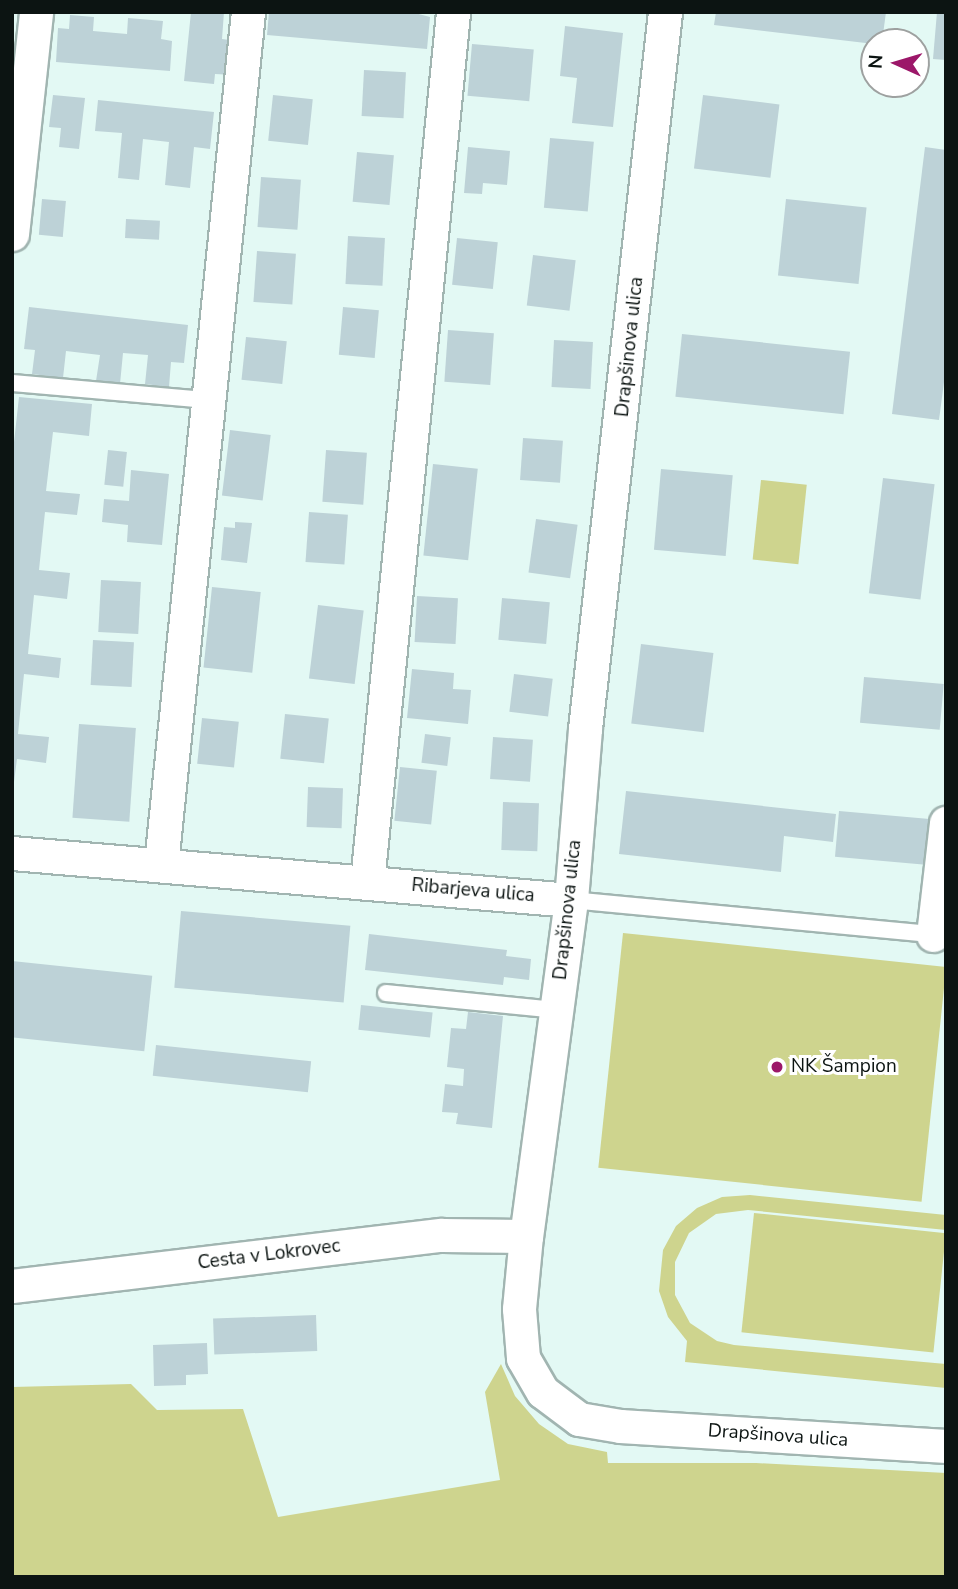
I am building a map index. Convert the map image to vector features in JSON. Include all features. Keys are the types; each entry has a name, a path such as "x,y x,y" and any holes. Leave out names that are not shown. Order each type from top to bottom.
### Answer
{"street":[{"path":"12,234 36,12"},
{"path":"161,864 248,12"},
{"path":"367,882 453,12"},
{"name":"Drapšinova ulica","path":"665,12 584,730 571,900 526,1236 519,1309 523,1358 543,1392 579,1419 620,1426 946,1446"},
{"path":"939,935 946,823"},
{"name":"Ribarjeva ulica","path":"12,853 571,900"},
{"name":"Cesta v Lokrovec","path":"12,1286 442,1235 526,1236"}],"lane":[{"path":"12,383 208,400"},
{"name":"Ribarjeva ulica","path":"571,900 939,935"},
{"path":"386,993 556,1010"}],"green space":[{"path":"761,480 807,485 798,564 753,560"},
{"name":"NK Šampion","path":"623,933 946,967 922,1202 598,1168"},
{"path":"750,1195 946,1215 946,1230 748,1210 716,1214 689,1233 675,1262 675,1295 690,1323 717,1341 734,1345 946,1364 946,1388 685,1362 687,1341 668,1317 659,1291 663,1250 676,1226 697,1208 722,1197"},
{"path":"754,1213 946,1233 933,1353 741,1332"},
{"path":"501,1364 515,1396 539,1424 568,1444 607,1452 608,1463 756,1463 946,1473 946,1577 12,1577 12,1387 131,1384 157,1410 243,1409 278,1517 500,1480 485,1392"}],"building":[{"path":"191,12 224,12 222,39 237,41 234,75 215,74 214,84 184,81"},
{"path":"269,12 411,12 430,17 427,49 267,35"},
{"path":"716,12 886,12 884,28 860,28 860,42 714,25"},
{"path":"937,12 946,12 946,60 933,59"},
{"path":"70,15 94,17 93,31 127,34 128,18 163,21 161,39 172,41 170,71 56,62 58,28 69,29"},
{"path":"565,26 623,33 613,127 572,123 577,78 560,76"},
{"path":"472,44 534,49 529,101 467,96"},
{"path":"364,70 406,72 404,118 362,116"},
{"path":"53,95 85,98 79,149 59,147 61,128 49,127"},
{"path":"273,95 313,99 308,145 268,141"},
{"path":"703,95 779,104 770,178 694,168"},
{"path":"98,100 214,112 210,149 194,147 190,188 165,185 169,142 143,139 139,180 118,178 122,133 95,131"},
{"path":"550,138 594,142 588,212 544,208"},
{"path":"468,147 510,151 507,185 483,183 482,194 464,193"},
{"path":"925,147 946,150 946,367 939,420 892,414"},
{"path":"357,152 394,155 390,205 353,202"},
{"path":"261,177 301,180 297,230 258,227"},
{"path":"42,199 66,201 63,237 39,235"},
{"path":"786,199 867,207 859,284 778,276"},
{"path":"126,219 160,221 159,240 125,238"},
{"path":"348,236 385,238 382,286 345,284"},
{"path":"457,238 498,242 493,289 452,285"},
{"path":"257,251 296,254 292,305 253,302"},
{"path":"533,255 576,260 569,311 527,306"},
{"path":"29,307 188,325 184,363 171,362 169,387 145,384 148,355 123,353 120,384 96,381 100,355 66,351 63,378 32,374 35,350 24,349"},
{"path":"343,307 379,310 375,358 339,355"},
{"path":"448,330 494,333 490,385 444,382"},
{"path":"682,334 850,352 843,414 675,397"},
{"path":"246,337 287,341 282,384 242,380"},
{"path":"554,340 593,342 590,389 552,387"},
{"path":"19,397 92,404 89,436 53,432 46,491 80,494 77,515 45,512 39,570 70,573 67,599 34,595 28,654 61,658 59,678 24,674 18,734 49,737 46,763 17,759 14,782 12,460"},
{"path":"230,430 271,435 263,501 222,496"},
{"path":"523,438 563,441 560,483 520,480"},
{"path":"108,450 127,452 123,487 104,485"},
{"path":"326,450 367,453 363,505 322,502"},
{"path":"433,464 478,469 468,560 423,555"},
{"path":"661,469 733,475 726,556 654,550"},
{"path":"131,470 169,474 162,545 127,542 128,525 102,522 104,499 129,501"},
{"path":"883,478 935,484 920,599 869,593"},
{"path":"309,512 348,515 344,565 306,562"},
{"path":"536,519 578,525 570,578 528,572"},
{"path":"235,522 252,523 247,563 221,560 224,527 235,528"},
{"path":"101,580 141,582 138,634 98,632"},
{"path":"212,587 261,592 252,673 204,668"},
{"path":"417,596 458,598 456,644 415,642"},
{"path":"502,598 550,602 546,644 498,640"},
{"path":"318,605 364,611 355,684 309,678"},
{"path":"93,640 134,642 132,687 91,685"},
{"path":"641,644 713,653 704,732 631,723"},
{"path":"412,669 454,673 453,689 471,690 468,724 407,718"},
{"path":"514,674 553,679 548,716 509,712"},
{"path":"864,677 944,684 940,730 860,723"},
{"path":"285,714 329,719 324,763 280,759"},
{"path":"202,718 239,722 234,768 197,764"},
{"path":"79,724 136,728 129,822 72,818"},
{"path":"425,734 451,737 447,766 421,763"},
{"path":"493,737 533,740 530,782 490,779"},
{"path":"400,767 437,771 431,825 394,821"},
{"path":"308,787 343,788 342,828 307,827"},
{"path":"626,791 836,814 833,842 784,836 781,872 619,854"},
{"path":"503,802 539,803 537,851 501,850"},
{"path":"839,811 930,819 926,865 835,857"},
{"path":"181,911 350,926 344,1003 174,988"},
{"path":"369,934 507,950 506,956 531,959 529,980 504,977 503,985 365,970"},
{"path":"12,961 152,976 144,1051 12,1037"},
{"path":"361,1005 433,1013 430,1037 358,1030"},
{"path":"468,1012 503,1016 492,1128 456,1124 458,1113 442,1112 445,1084 463,1086 464,1069 447,1067 451,1028 466,1029"},
{"path":"156,1045 311,1061 308,1092 153,1076"},
{"path":"316,1315 317,1351 214,1355 213,1319"},
{"path":"207,1343 208,1374 186,1375 186,1385 154,1386 153,1345"}],"place":[{"name":"NK Šampion","path":"777,1067"}]}
